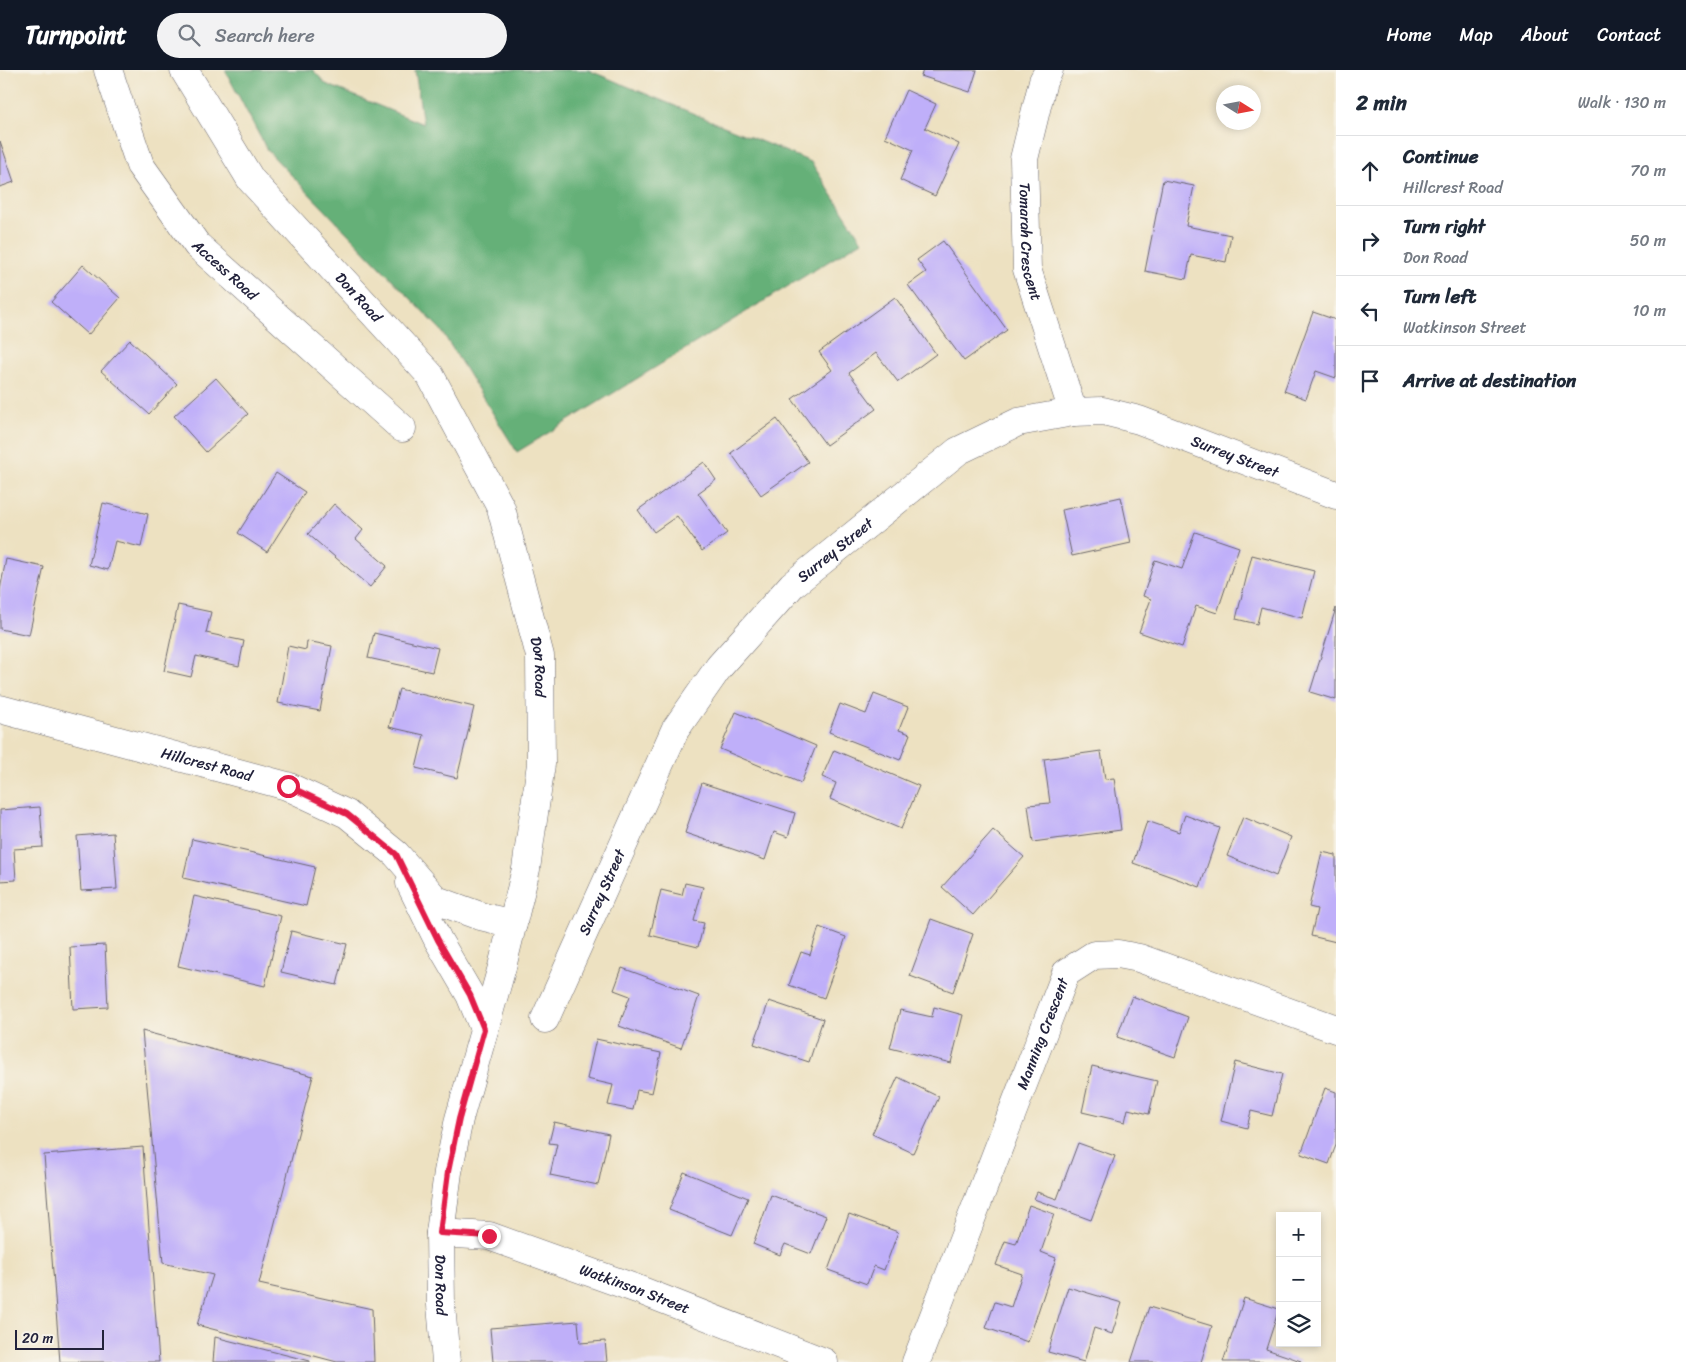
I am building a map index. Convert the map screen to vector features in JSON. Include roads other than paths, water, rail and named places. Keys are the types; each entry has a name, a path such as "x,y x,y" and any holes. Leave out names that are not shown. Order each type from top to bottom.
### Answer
{"street":[{"name":"Access Road","path":"108,70 140,165 197,245 402,428"},
{"name":"Don Road","path":"184,70 251,180 430,375 501,508 540,656 542,764 526,868 513,924 457,1128 448,1172 440,1233 446,1362"},
{"name":"Tomarah Crescent","path":"1049,70 1043,81 1024,159 1027,269 1073,412"},
{"name":"Surrey Street","path":"545,1019 675,730 719,666 792,585 958,451 1018,422 1073,412 1103,411 1139,420 1336,495"},
{"name":"Hillcrest Road","path":"0,709 288,786 347,814 396,854 436,900 480,916 513,924"},
{"name":"Hillcrest Road","path":"396,854 438,940 470,995 484,1029"},
{"name":"Manning Crescent","path":"916,1362 1066,973 1094,955 1118,954 1138,958 1336,1029"},
{"name":"Watkinson Street","path":"440,1233 489,1236 637,1289 824,1362"}]}
